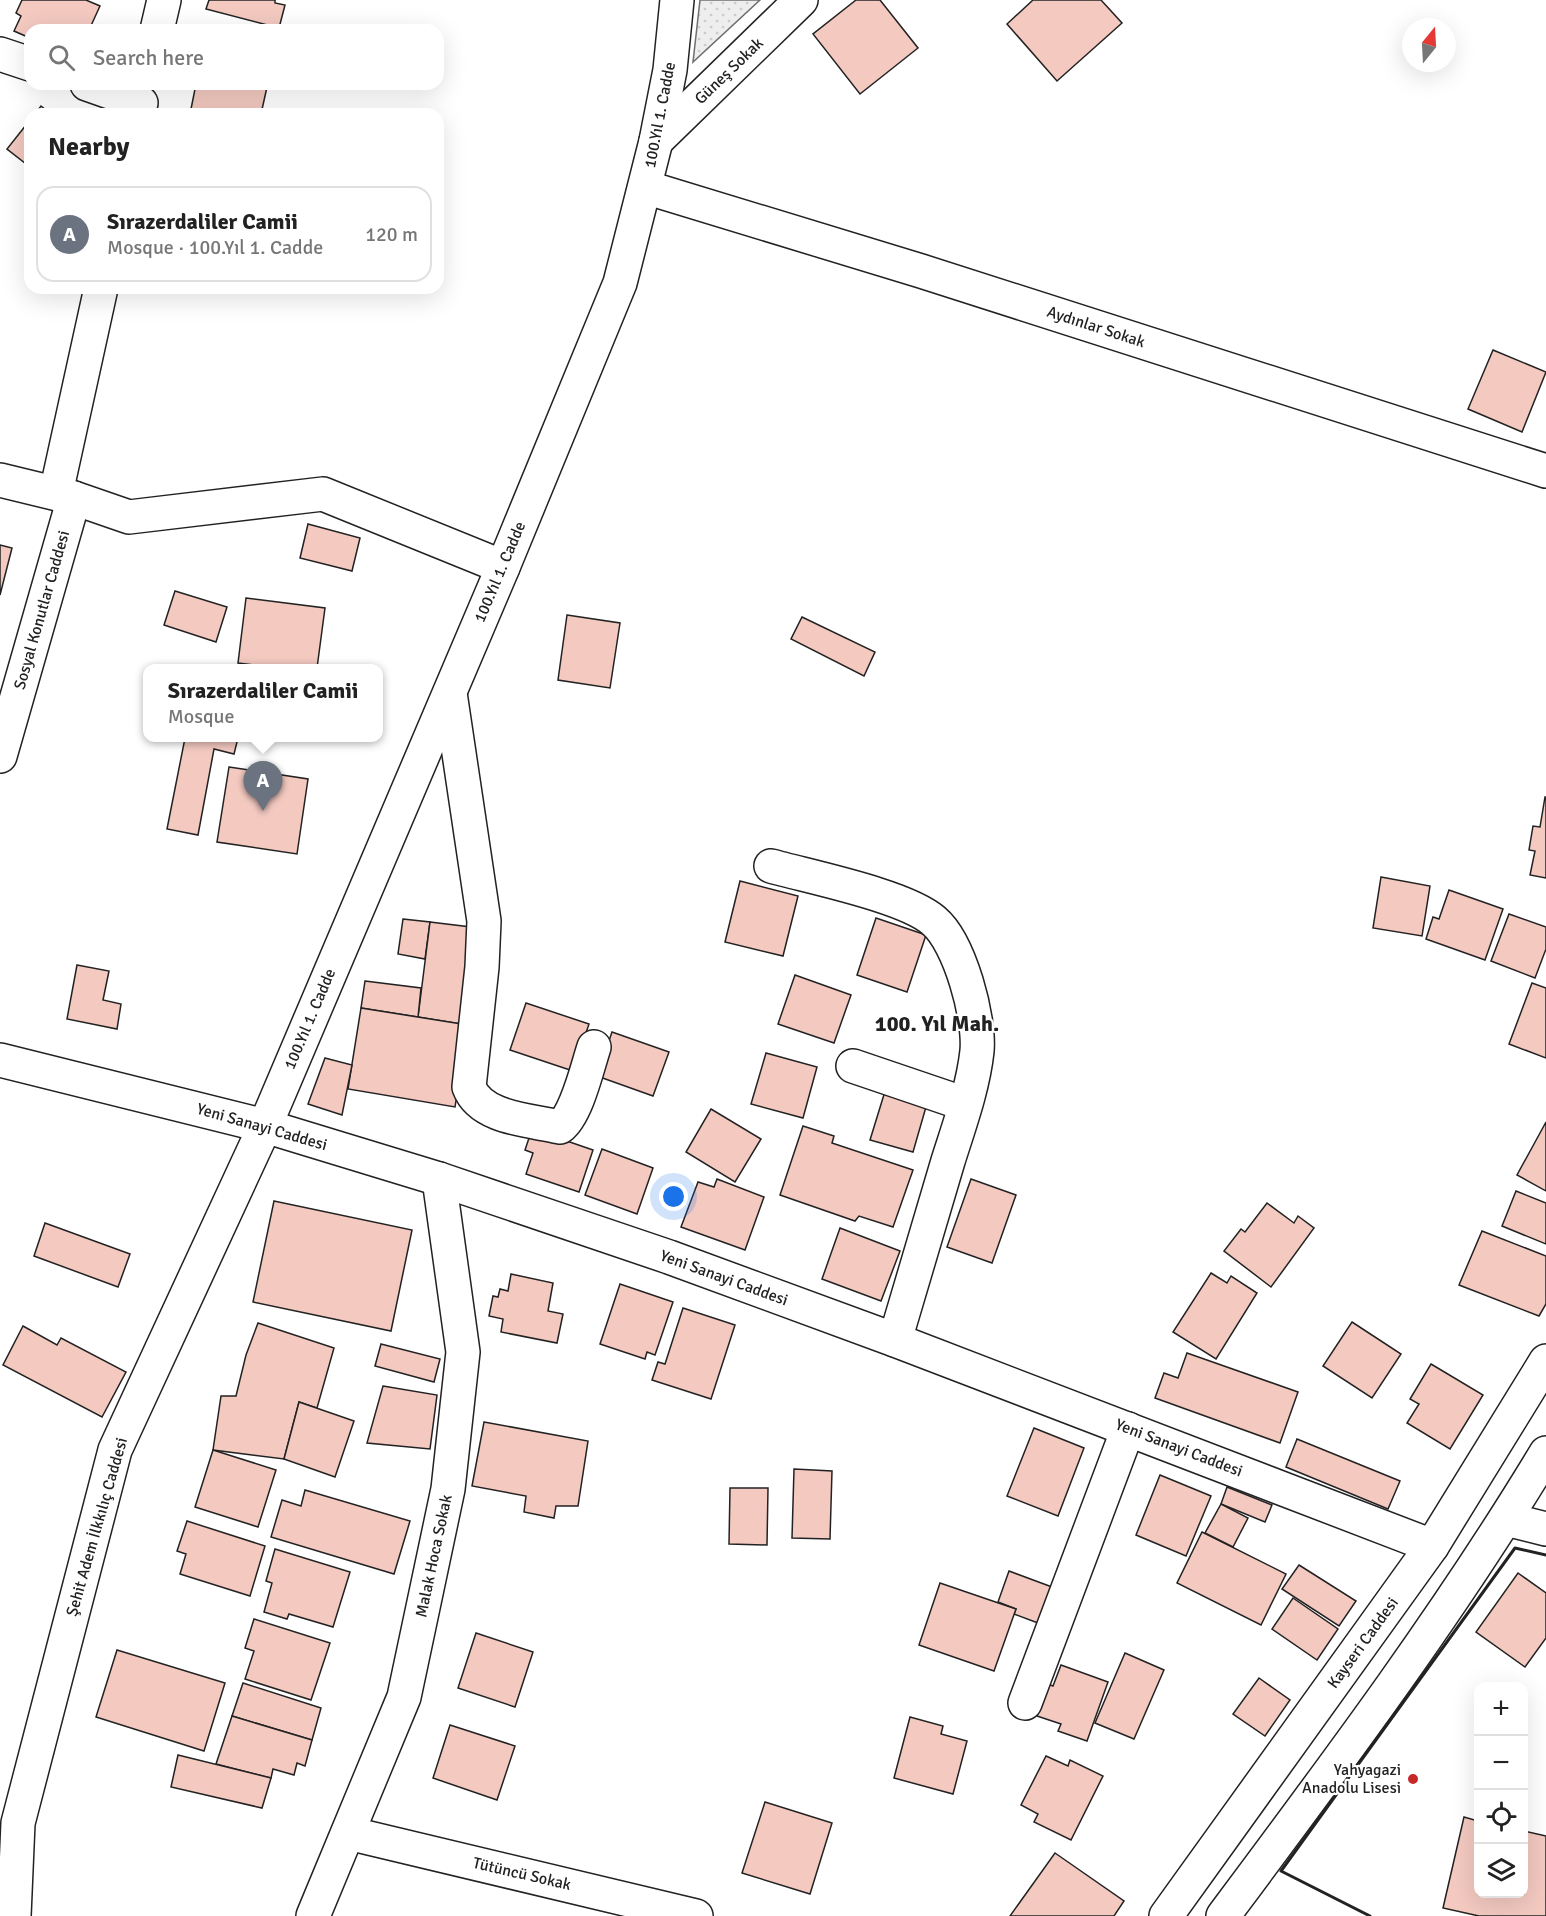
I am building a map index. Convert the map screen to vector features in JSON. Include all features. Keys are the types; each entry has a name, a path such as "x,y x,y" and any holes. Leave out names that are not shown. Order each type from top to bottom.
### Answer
{"street":[{"path":"158,24 164,0"},
{"name":"100.Yıl 1. Cadde","path":"265,1126 450,693 620,283 656,141 670,70 677,0"},
{"name":"Güneş Sokak","path":"656,141 801,0"},
{"path":"0,54 24,62"},
{"path":"108,90 142,100"},
{"name":"Aydınlar Sokak","path":"645,188 921,271 1546,471"},
{"name":"Sosyal Konutlar Caddesi","path":"0,756 65,495 100,294"},
{"path":"0,480 65,495 129,517 323,494 503,567"},
{"path":"450,693 484,921 482,967 469,1076 469,1087 473,1099 492,1111 560,1127 567,1122 594,1047"},
{"path":"771,866 895,901 934,920 947,935 960,960 977,1032 977,1052 965,1104 895,1340"},
{"name":"Yeni Sanayi Caddesi","path":"0,1060 265,1126 440,1179 669,1257 895,1340 1432,1546"},
{"path":"853,1066 965,1104"},
{"name":"Şehit Adem İlkkılıç Caddesi","path":"14,1916 9,1821 115,1450 265,1126"},
{"name":"Malak Hoca Sokak","path":"313,1916 404,1697 448,1489 463,1352 440,1179"},
{"name":"Kayseri Caddesi","path":"1166,1916 1432,1546 1546,1361"},
{"path":"1024,1703 1128,1429"},
{"path":"1223,1916 1323,1783 1506,1519 1546,1453"},
{"path":"1506,1519 1546,1529"},
{"name":"Tütüncü Sokak","path":"348,1833 696,1916"}],"shaded area":[{"path":"700,0 760,0 693,62"}],"building":[{"path":"22,0 86,0 100,6 92,24 24,24 24,35 14,31 21,16 16,13"},
{"path":"209,0 275,0 275,3 285,5 280,24 264,24 206,9"},
{"path":"856,0 880,0 918,48 860,94 813,34"},
{"path":"1033,0 1101,0 1122,23 1057,81 1007,24"},
{"path":"195,90 266,90 262,108 191,108"},
{"path":"24,128 24,162 7,149"},
{"path":"1493,350 1546,372 1522,432 1468,409"},
{"path":"308,524 360,538 352,571 300,558"},
{"path":"0,545 12,548 0,595"},
{"path":"175,591 227,607 216,642 164,625"},
{"path":"246,598 325,608 318,664 238,663"},
{"path":"567,615 620,623 610,688 558,680"},
{"path":"802,617 875,652 864,676 791,639"},
{"path":"184,742 237,742 234,754 214,749 198,835 167,829"},
{"path":"229,767 308,779 297,854 217,842"},
{"path":"1545,797 1546,878 1530,875 1535,851 1529,850 1533,826 1540,827"},
{"path":"1381,877 1430,886 1422,936 1373,928"},
{"path":"740,881 798,896 783,956 725,942"},
{"path":"1449,890 1503,909 1485,960 1426,939 1433,917 1439,919"},
{"path":"1509,914 1546,927 1546,949 1535,978 1491,961"},
{"path":"876,918 926,935 907,992 857,975"},
{"path":"403,919 430,922 425,959 398,954"},
{"path":"430,922 479,928 468,1025 418,1017"},
{"path":"77,965 109,971 103,1000 121,1004 117,1029 67,1019"},
{"path":"795,975 851,995 834,1043 778,1024"},
{"path":"365,981 421,988 418,1017 361,1008"},
{"path":"1532,983 1546,988 1546,1058 1509,1044"},
{"path":"526,1003 589,1024 573,1071 510,1050"},
{"path":"361,1008 468,1025 455,1107 348,1089"},
{"path":"612,1032 669,1052 653,1096 597,1076"},
{"path":"766,1053 817,1067 803,1118 751,1104"},
{"path":"325,1058 352,1065 342,1115 308,1104"},
{"path":"886,1088 928,1100 913,1152 870,1140"},
{"path":"711,1109 761,1139 735,1182 686,1152"},
{"path":"1546,1122 1546,1191 1517,1175"},
{"path":"803,1126 834,1136 832,1143 913,1170 893,1227 859,1216 855,1221 780,1195"},
{"path":"532,1129 593,1150 579,1192 526,1174 533,1153 525,1150"},
{"path":"602,1149 653,1168 637,1214 585,1195"},
{"path":"717,1179 764,1197 745,1250 681,1227 698,1182 714,1187"},
{"path":"971,1179 1016,1195 992,1263 947,1247"},
{"path":"1516,1191 1546,1203 1546,1244 1502,1226"},
{"path":"274,1201 412,1230 391,1331 253,1302"},
{"path":"1267,1203 1294,1223 1298,1216 1314,1228 1271,1287 1224,1251 1241,1229 1245,1232"},
{"path":"45,1223 130,1254 118,1287 34,1256"},
{"path":"840,1228 900,1251 881,1301 822,1279"},
{"path":"1482,1231 1546,1256 1546,1304 1539,1316 1459,1285"},
{"path":"1211,1273 1227,1283 1231,1276 1257,1293 1216,1359 1173,1332"},
{"path":"511,1274 553,1283 548,1311 563,1314 557,1343 501,1332 503,1319 489,1316 493,1296 498,1297 500,1289 508,1291"},
{"path":"620,1284 673,1302 655,1355 647,1352 645,1359 600,1344"},
{"path":"683,1308 735,1325 711,1399 652,1380 658,1362 665,1364"},
{"path":"1352,1322 1401,1354 1372,1398 1323,1366"},
{"path":"258,1323 334,1348 317,1408 299,1402 284,1459 213,1450 221,1396 236,1396 246,1355"},
{"path":"23,1326 57,1345 61,1338 126,1372 102,1417 3,1365"},
{"path":"381,1344 440,1359 434,1382 375,1366"},
{"path":"1187,1353 1298,1392 1280,1443 1155,1398 1164,1373 1178,1378"},
{"path":"1431,1364 1483,1395 1450,1449 1407,1423 1419,1404 1410,1399"},
{"path":"383,1386 437,1395 430,1449 367,1443"},
{"path":"299,1402 354,1421 335,1477 284,1459"},
{"path":"484,1422 588,1441 578,1506 556,1506 554,1518 524,1512 526,1496 472,1486"},
{"path":"1034,1428 1084,1448 1058,1516 1007,1496"},
{"path":"1297,1439 1400,1481 1388,1509 1286,1467"},
{"path":"213,1450 276,1470 258,1527 195,1507"},
{"path":"794,1469 832,1471 830,1539 792,1538"},
{"path":"1160,1475 1211,1496 1186,1556 1136,1535"},
{"path":"1227,1487 1272,1505 1265,1522 1221,1504"},
{"path":"730,1488 768,1488 767,1545 729,1544"},
{"path":"305,1490 410,1521 394,1574 271,1537 282,1500 301,1506"},
{"path":"1221,1504 1248,1518 1233,1547 1205,1533"},
{"path":"187,1521 265,1546 250,1596 180,1574 186,1554 177,1551"},
{"path":"1202,1532 1286,1574 1261,1625 1177,1583"},
{"path":"275,1549 350,1572 333,1627 289,1614 287,1619 264,1612 272,1583 266,1581"},
{"path":"1299,1565 1356,1601 1339,1626 1282,1589"},
{"path":"1009,1571 1052,1587 1038,1623 1014,1614 1016,1609 998,1602"},
{"path":"1518,1573 1546,1593 1546,1638 1525,1667 1476,1632"},
{"path":"940,1583 1016,1609 994,1671 919,1645"},
{"path":"1293,1598 1338,1629 1317,1660 1272,1629"},
{"path":"254,1619 330,1643 311,1700 245,1679 254,1651 245,1648"},
{"path":"476,1633 533,1652 515,1707 458,1688"},
{"path":"117,1650 225,1683 204,1751 96,1717"},
{"path":"1125,1653 1164,1670 1134,1739 1095,1723"},
{"path":"1061,1665 1108,1682 1087,1741 1058,1731 1061,1724 1037,1716 1048,1684 1053,1686"},
{"path":"1259,1678 1290,1700 1265,1736 1233,1714"},
{"path":"243,1683 321,1708 312,1740 232,1716"},
{"path":"232,1716 312,1740 305,1766 297,1763 294,1775 273,1769 271,1778 216,1764"},
{"path":"910,1717 943,1726 941,1734 967,1741 953,1794 894,1778"},
{"path":"450,1725 515,1746 497,1800 433,1778"},
{"path":"178,1755 271,1778 262,1808 171,1787"},
{"path":"1046,1756 1068,1766 1070,1760 1103,1776 1071,1840 1034,1822 1038,1814 1021,1805"},
{"path":"765,1802 832,1823 810,1894 742,1873"},
{"path":"1464,1817 1474,1820 1474,1898 1528,1898 1528,1832 1546,1836 1546,1916 1479,1916 1443,1908"},
{"path":"1055,1853 1124,1901 1114,1916 1010,1916"}],"wall":[{"path":"1370,1916 1281,1871 1515,1548 1546,1555"}],"place":[{"name":"Sırazerdaliler Camii","path":"263,811"},
{"name":"Yahyagazi Anadolu Lisesi","path":"1413,1779"}],"district":[{"name":"100. Yıl Mah.","path":"937,1023"}]}
